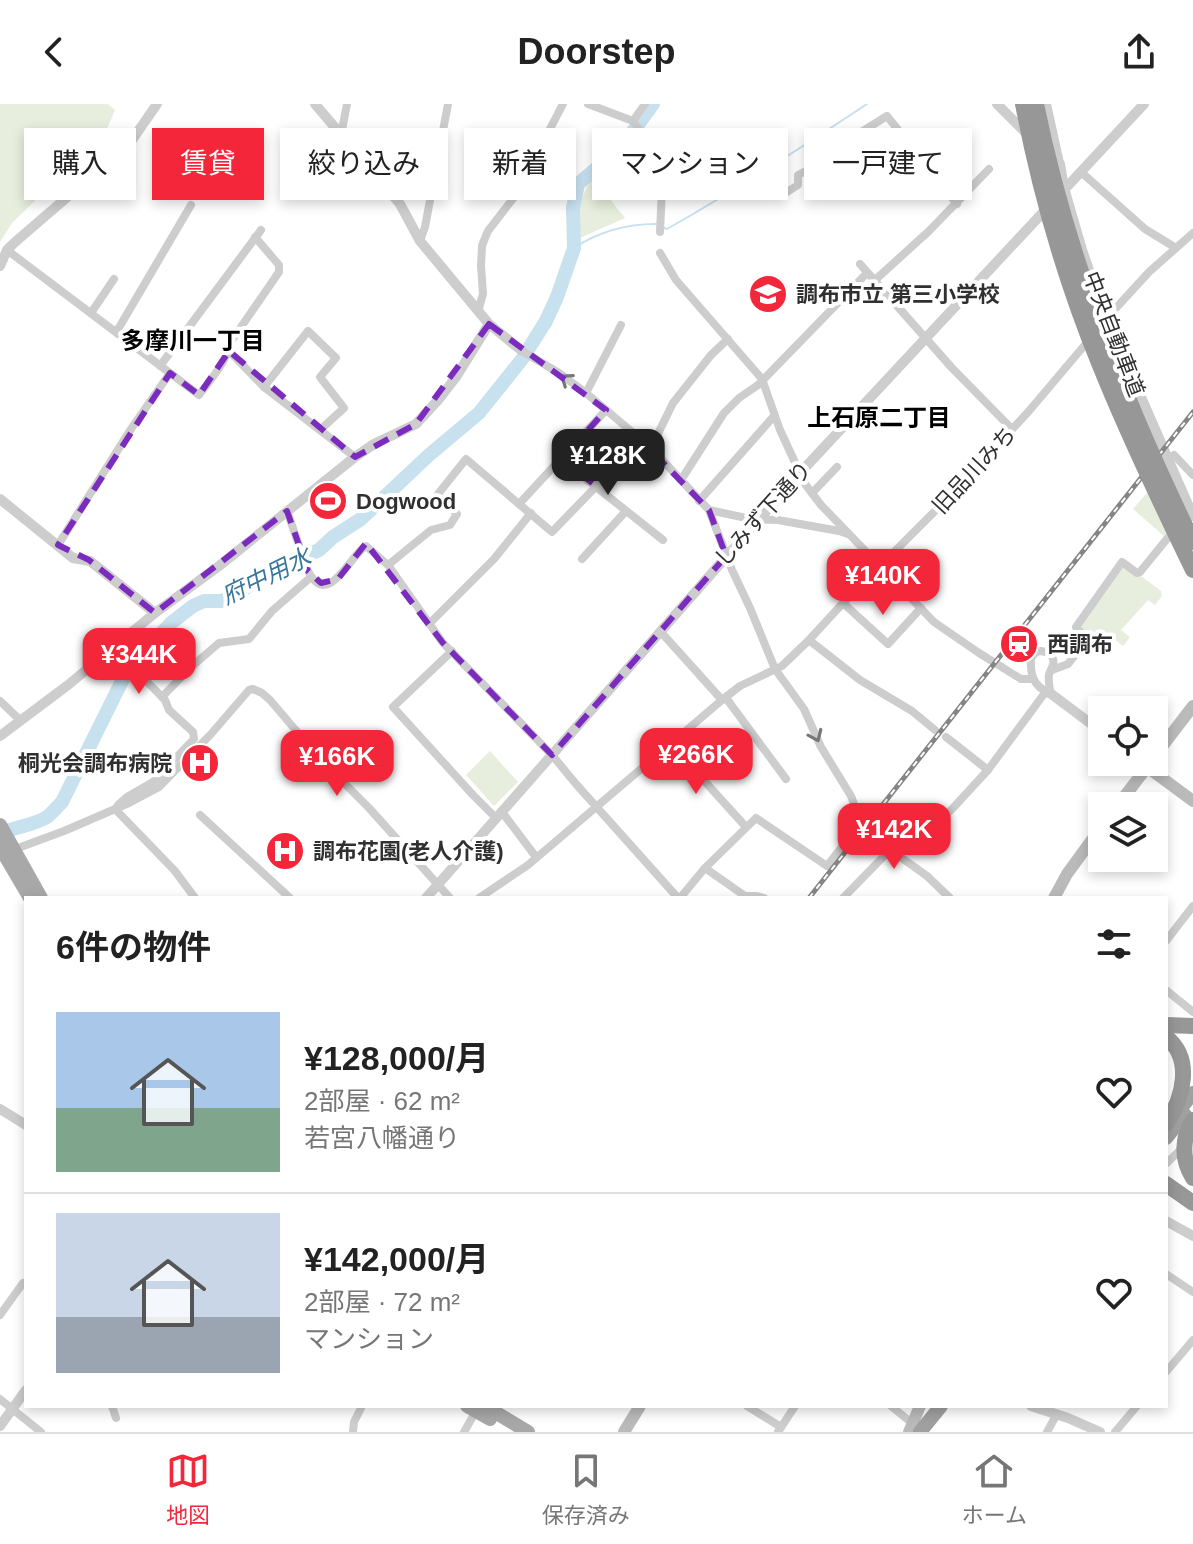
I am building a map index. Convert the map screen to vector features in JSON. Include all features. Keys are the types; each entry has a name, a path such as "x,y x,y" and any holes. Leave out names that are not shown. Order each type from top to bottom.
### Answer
{"highway":[{"name":"中央自動車道","path":"1023,104 1041,186 1098,360 1193,570"},
{"name":"中央自動車道","path":"1036,104 1054,183 1078,265 1138,421 1193,542"},
{"path":"1168,1025 1193,1026"},
{"path":"1168,1038 1183,1054 1187,1074 1182,1096 1168,1121"},
{"path":"1168,1123 1193,1093"},
{"path":"1168,1136 1193,1105"},
{"path":"1193,1120 1186,1134 1184,1154 1193,1178"},
{"path":"1168,1177 1193,1191"},
{"path":"1168,1186 1193,1206"},
{"path":"1168,1200 1193,1206"},
{"path":"914,1429 939,1408"},
{"path":"931,1432 950,1408"}],"main road":[{"path":"1168,737 1193,706"},
{"path":"1164,776 1193,801"},
{"path":"1,827 6,850 29,896"},
{"path":"1054,896 1088,845"},
{"path":"6,850 40,896"},
{"path":"481,1408 511,1432"},
{"path":"482,1408 528,1432"},
{"path":"624,1432 639,1408"},
{"path":"914,1429 919,1408"}],"street":[{"path":"0,266 7,250 130,143 157,104"},
{"path":"315,104 335,128"},
{"path":"342,128 347,104"},
{"path":"420,241 448,104"},
{"path":"478,311 483,294 481,266 485,238 515,196 563,104"},
{"path":"588,104 636,125 654,150 662,188 660,232"},
{"path":"636,125 645,104"},
{"path":"997,104 1060,164"},
{"path":"660,253 676,280 762,379 774,416 800,473 821,505 947,631 1021,679 1035,682 1068,664 1087,640 1076,627 1122,562 1140,572 1192,511 1106,318 1064,188 1047,104"},
{"name":"しみず下通り","path":"428,896 759,518 1144,104"},
{"path":"788,191 798,185 798,175 827,160 840,146 887,116 957,204"},
{"path":"681,480 724,413 758,385 870,277 957,204 989,169"},
{"path":"1081,172 1145,229 1176,248"},
{"path":"397,200 420,241 489,324 522,351 586,393 651,448 709,510 775,669 804,709 821,747 851,796 861,823 948,896"},
{"path":"117,331 191,205"},
{"path":"7,250 117,331 160,366 199,395 218,371 230,343 279,272 279,265 258,233 160,366"},
{"name":"旧品川みち","path":"482,896 521,870 740,686 775,669 809,640 949,498 1149,272 1193,233"},
{"path":"860,264 952,368 1012,429"},
{"path":"91,313 114,279"},
{"path":"0,736 355,457 416,424 456,377 489,324"},
{"path":"586,393 621,325"},
{"path":"264,387 308,331 336,358 320,377 344,408 320,430"},
{"path":"651,448 673,403 711,355 728,339"},
{"path":"229,351 264,387 355,457"},
{"path":"58,545 170,373"},
{"path":"519,504 606,410"},
{"path":"699,501 774,416"},
{"path":"388,565 431,530 450,525 457,514 438,494 466,459 552,532 641,440"},
{"path":"1174,455 1193,475"},
{"path":"561,459 663,540"},
{"path":"812,493 837,467"},
{"path":"0,499 73,558 90,561 155,613"},
{"path":"709,510 849,534"},
{"path":"287,511 311,577 321,583 334,583 366,546 388,565 443,643 552,755 677,896"},
{"path":"582,559 626,511"},
{"path":"429,624 494,559 531,513"},
{"path":"162,697 219,643 249,639 272,611 311,577"},
{"path":"843,603 888,644 921,608"},
{"path":"660,631 724,699 786,779"},
{"path":"809,640 860,680 912,711 935,730"},
{"path":"113,647 165,700 169,710 193,732 194,739 153,782 127,797 115,809"},
{"path":"452,651 393,707 473,795 499,815 536,857"},
{"path":"1050,693 1053,656 1046,651 1036,652 1030,661 1035,682 1088,722"},
{"path":"6,850 64,831 159,787 253,689 270,700 322,761 448,896"},
{"path":"845,896 886,854 941,820 988,770 1042,696 1050,693"},
{"path":"0,701 21,721"},
{"path":"946,737 988,770"},
{"path":"670,743 746,827"},
{"path":"115,809 175,871 194,896"},
{"path":"200,815 288,896"},
{"path":"681,896 756,818 827,866 861,823"},
{"path":"705,868 745,896"},
{"path":"1168,938 1193,906"},
{"path":"1168,992 1193,1012"},
{"path":"0,1109 24,1124"},
{"path":"1193,1138 1193,1162"},
{"path":"1168,1162 1193,1138"},
{"path":"1168,1222 1193,1236"},
{"path":"1168,1275 1193,1292"},
{"path":"0,1315 24,1284"},
{"path":"1168,1370 1193,1340"},
{"path":"0,1426 24,1393"},
{"path":"0,1399 41,1432"},
{"path":"113,1408 116,1418"},
{"path":"353,1432 361,1408"},
{"path":"464,1432 479,1408"},
{"path":"750,1408 780,1429 794,1408"},
{"path":"893,1408 914,1429"},
{"path":"1038,1408 1100,1432"},
{"path":"1115,1432 1135,1408"},
{"path":"1047,1432 1057,1414"}],"highlighted area":[{"path":"489,324 606,410 562,459 596,486 641,440 709,510 726,556 552,755 443,643 366,543 338,579 321,583 308,571 287,511 155,613 89,560 58,545 170,373 199,395 229,351 355,457 416,424"}],"green space":[{"path":"0,104 108,104 115,110 107,128 24,128 24,200 36,200 12,223 0,242"},
{"path":"592,180 592,200 611,200 625,218 580,238 580,206"},
{"path":"1166,471 1185,508 1164,536 1133,509"},
{"path":"1125,564 1161,591 1162,596 1155,605 1148,600 1121,630 1130,637 1123,646 1110,636 1104,644 1093,635 1087,640 1078,629"},
{"path":"490,751 518,782 494,806 466,775"}],"waterway":[{"name":"府中用水","path":"529,348 557,297 574,248 573,208 578,184 598,167 607,154 629,137 653,104"},
{"path":"662,227 667,229 718,199 867,104"},
{"path":"574,248 613,230 656,224"},
{"name":"府中用水","path":"0,834 42,820 62,802 122,681 134,662 171,623 193,606 231,597 276,569 319,550 361,519 479,413 523,358"}],"railway":[{"path":"811,896 1193,412"}],"place":[{"name":"調布市立 第三小学校","path":"768,294"},
{"name":"Dogwood","path":"328,501"},
{"name":"西調布","path":"1019,644"},
{"name":"桐光会調布病院","path":"200,763"},
{"name":"調布花園(老人介護)","path":"285,851"}],"district":[{"name":"多摩川一丁目","path":"193,340"},
{"name":"上石原二丁目","path":"879,417"}]}
